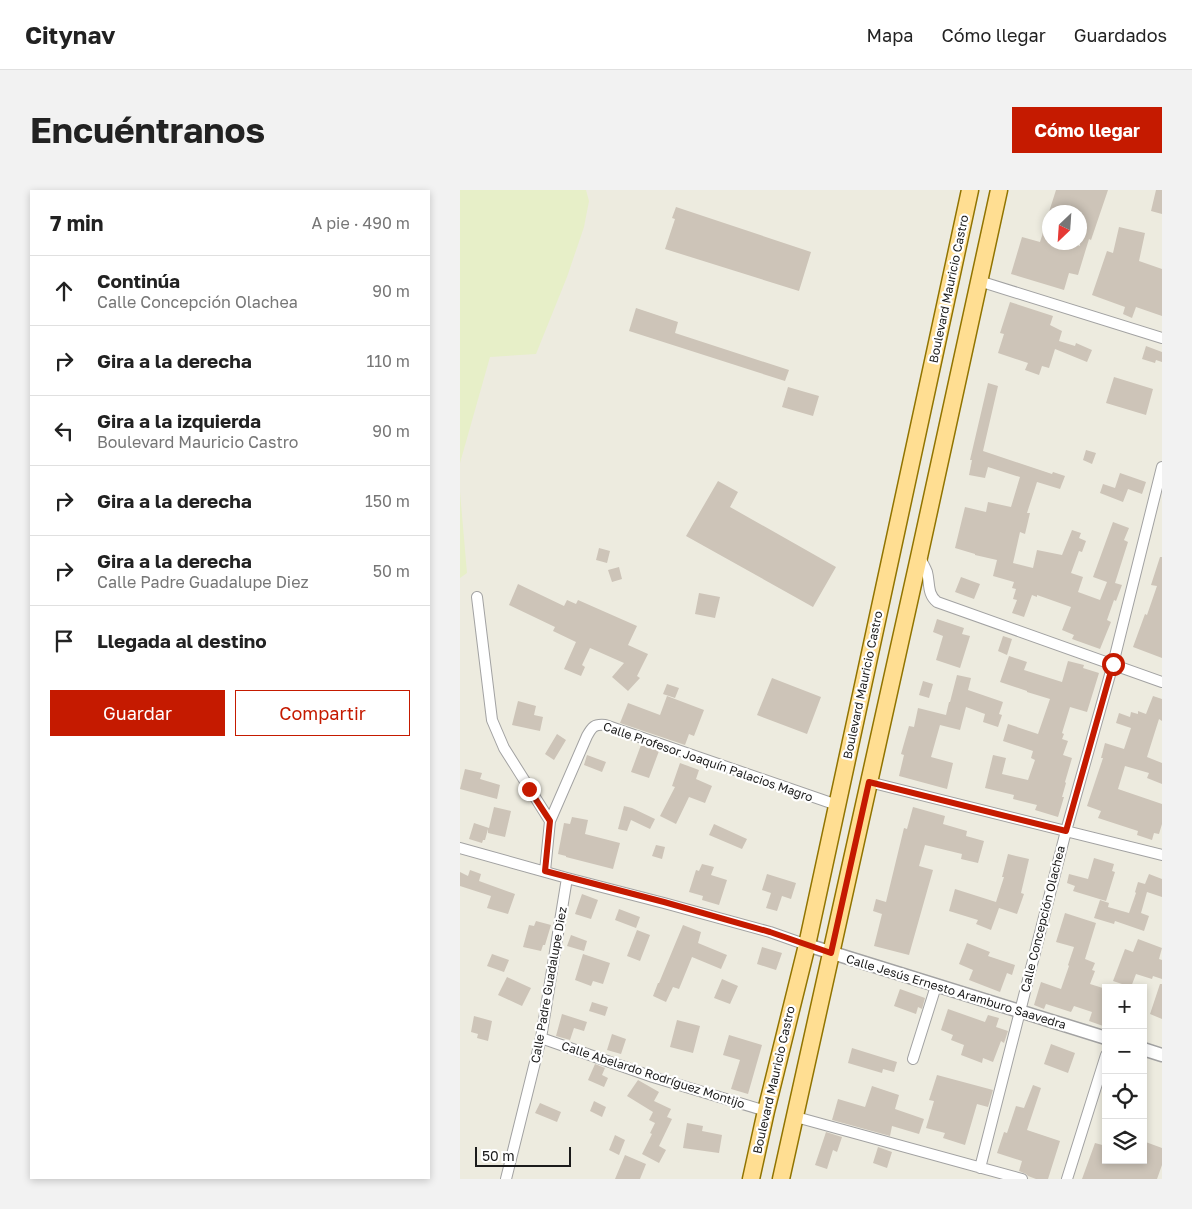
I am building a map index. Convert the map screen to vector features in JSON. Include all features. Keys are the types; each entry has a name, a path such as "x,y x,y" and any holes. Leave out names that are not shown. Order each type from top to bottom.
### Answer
{"main road":[{"name":"Boulevard Mauricio Castro","path":"751,1179 807,946 970,190"},
{"path":"781,1179 999,190"}],"street":[{"path":"979,281 1162,338"},
{"name":"Calle Concepción Olachea","path":"980,1168 1066,831 1113,664 1162,468"},
{"path":"919,556 927,573 932,598 937,602 1162,682"},
{"path":"477,597 492,720 504,748 550,821 545,871"},
{"name":"Calle Profesor Joaquín Palacios Magro","path":"550,821 587,736 597,724 605,725 837,805"},
{"path":"869,782 1162,855"},
{"name":"Calle Jesús Ernesto Aramburo Saavedra","path":"460,848 770,932 807,946 1102,1037"},
{"name":"Calle Padre Guadalupe Diez","path":"506,1179 541,1038 567,878"},
{"path":"913,1059 936,986"},
{"name":"Calle Abelardo Rodríguez Montijo","path":"541,1038 653,1076 766,1111"},
{"path":"1147,1050 1162,1055"},
{"path":"1067,1179 1102,1068"},
{"path":"796,1117 1022,1179"}],"green space":[{"path":"460,190 586,190 589,201 584,227 567,277 536,354 490,357 460,463"},
{"path":"460,492 467,573 460,578"}],"building":[{"path":"1056,190 1108,190 1091,240 1089,239 1087,246 1087,205 1051,205"},
{"path":"1156,190 1162,190 1162,214 1151,211"},
{"path":"676,207 811,252 799,291 665,249 675,219 672,218"},
{"path":"1119,227 1145,233 1139,261 1162,269 1162,316 1136,307 1132,318 1123,314 1125,307 1092,295 1107,251 1113,253"},
{"path":"1042,236 1042,250 1086,250 1078,275 1069,273 1064,290 1011,274 1022,237 1040,242"},
{"path":"1010,302 1053,316 1050,325 1062,331 1059,341 1075,346 1076,343 1092,350 1087,362 1055,349 1049,368 1042,366 1039,375 1025,370 1028,363 998,353 1004,334 1000,333"},
{"path":"636,308 678,322 675,333 789,370 785,381 629,331"},
{"path":"1146,346 1162,352 1162,362 1156,360 1155,363 1142,359"},
{"path":"1114,377 1153,389 1146,415 1106,403"},
{"path":"988,383 998,386 983,451 1052,474 1053,472 1065,476 1060,489 1037,482 1027,513 1030,513 1025,534 1020,532 1013,563 1033,568 1037,550 1062,555 1072,530 1081,533 1079,538 1086,541 1082,552 1079,551 1071,573 1083,577 1078,592 1100,600 1107,582 1093,577 1113,522 1129,528 1124,540 1128,542 1115,583 1122,585 1107,620 1111,622 1100,649 1072,639 1074,635 1062,630 1071,607 1032,595 1024,617 1012,613 1017,600 1013,599 1016,589 1012,588 1014,582 993,576 997,560 955,548 965,507 986,512 988,502 1011,507 1020,477 988,467 985,478 969,475 972,460 970,460"},
{"path":"788,387 819,396 813,416 782,407"},
{"path":"1086,450 1096,453 1092,464 1083,460"},
{"path":"1120,473 1146,482 1142,494 1128,489 1123,502 1100,493 1103,484 1115,488"},
{"path":"718,481 738,492 730,507 836,567 813,607 686,536"},
{"path":"599,548 610,551 607,563 596,560"},
{"path":"1160,557 1162,557 1162,658 1133,647 1157,586 1151,585"},
{"path":"619,567 622,579 612,582 608,570"},
{"path":"961,577 980,584 974,599 955,592"},
{"path":"518,584 564,606 567,600 576,604 578,600 637,626 628,645 648,654 637,676 640,678 628,691 612,677 624,663 590,648 582,665 585,667 581,676 564,669 576,642 553,631 555,627 509,605"},
{"path":"699,593 720,597 715,618 695,614"},
{"path":"937,619 964,628 962,634 970,636 960,668 936,660 943,636 933,632"},
{"path":"1003,636 1012,639 1007,655 998,651"},
{"path":"1009,656 1027,662 1024,670 1062,682 1068,661 1084,665 1083,668 1099,673 1087,712 1070,707 1062,733 1064,734 1062,739 1068,741 1063,755 1072,758 1058,817 1035,810 1037,805 1013,799 1014,795 985,788 993,755 1006,758 1002,774 1028,780 1035,760 1031,758 1033,751 1003,741 1008,724 1038,734 1050,699 1000,682"},
{"path":"957,675 971,678 968,690 1003,702 999,714 1002,715 998,727 983,722 985,714 966,707 960,730 940,725 931,757 953,763 947,789 899,776 904,755 901,754 909,726 914,727 918,708 946,715"},
{"path":"772,678 821,697 807,734 757,715"},
{"path":"923,681 933,684 929,698 919,695"},
{"path":"667,684 679,688 675,698 663,694"},
{"path":"667,696 704,710 694,736 689,734 685,745 620,723 628,703 660,715"},
{"path":"1153,696 1162,699 1162,721 1159,719 1147,757 1162,763 1162,784 1147,778 1149,773 1125,766 1118,789 1162,804 1162,824 1159,834 1154,833 1152,840 1137,835 1138,831 1098,818 1101,811 1087,806 1103,758 1101,758 1105,743 1124,749 1131,728 1116,723 1119,713 1130,717 1131,712 1138,714 1138,711 1146,714"},
{"path":"518,701 536,706 534,715 543,717 540,731 512,725"},
{"path":"557,734 566,740 554,760 545,754"},
{"path":"641,745 659,751 649,778 631,772"},
{"path":"587,755 606,762 602,772 584,765"},
{"path":"680,763 699,770 696,779 712,786 705,803 689,797 676,824 660,816 675,787 672,786"},
{"path":"465,769 482,773 480,779 500,785 497,799 460,789"},
{"path":"624,806 655,819 650,829 631,820 627,831 618,829"},
{"path":"494,807 511,811 505,837 488,833 488,829 485,840 482,843 469,839 474,823 489,828"},
{"path":"913,807 945,816 943,824 967,831 966,836 984,841 978,863 961,859 962,854 925,845 919,866 933,870 909,955 874,946 882,914 873,911 876,899 886,902 904,828 907,829"},
{"path":"572,817 588,820 585,834 620,843 613,869 558,854 564,823 570,824"},
{"path":"714,824 747,839 742,849 709,835"},
{"path":"656,845 665,847 662,859 652,856"},
{"path":"1008,854 1029,859 1021,893 1024,894 1017,914 999,908 991,930 976,924 978,920 949,911 955,889 996,902 1004,877 1002,877"},
{"path":"1094,858 1114,864 1112,871 1115,872 1106,901 1073,891 1075,886 1067,883 1069,874 1088,879"},
{"path":"702,864 714,867 711,875 727,880 719,905 702,900 703,896 689,892 696,870 699,871"},
{"path":"470,870 481,874 479,881 515,894 508,914 487,908 491,896 460,886 460,872 468,876"},
{"path":"767,874 796,883 791,899 782,896 777,911 766,908 771,893 762,890"},
{"path":"1149,874 1162,879 1162,897 1147,892 1141,913 1149,916 1144,931 1115,921 1114,924 1094,918 1100,900 1109,903 1108,907 1129,913 1138,882 1145,884"},
{"path":"582,894 598,900 591,919 575,914"},
{"path":"619,909 640,917 636,928 615,920"},
{"path":"1065,913 1096,923 1085,959 1095,963 1092,970 1095,971 1090,984 1102,988 1102,1026 1089,1021 1092,1012 1074,1006 1071,1012 1046,1004 1044,1009 1034,1005 1041,982 1061,989 1074,947 1056,942"},
{"path":"536,921 551,925 545,945 543,945 541,951 523,947 529,925 534,926"},
{"path":"683,925 701,932 698,943 727,955 721,969 692,957 679,989 673,987 666,1002 653,996"},
{"path":"637,930 650,935 640,961 627,956"},
{"path":"571,935 587,941 584,951 567,946"},
{"path":"1138,939 1162,948 1159,959 1162,960 1162,979 1153,976 1152,979 1136,974 1132,984 1122,984 1113,981 1125,949 1133,952"},
{"path":"967,943 990,952 988,956 1015,965 1012,975 1007,973 1000,992 969,980 973,970 959,964"},
{"path":"762,947 782,953 776,970 757,964"},
{"path":"492,954 509,960 504,972 487,966"},
{"path":"583,954 610,963 603,984 593,981 591,986 575,980"},
{"path":"507,977 531,988 522,1006 498,995"},
{"path":"722,979 738,986 730,1004 714,998"},
{"path":"1160,984 1162,984 1162,1019 1150,1014"},
{"path":"900,989 925,998 922,1009 918,1007 916,1014 894,1006"},
{"path":"592,1002 608,1007 605,1016 589,1011"},
{"path":"948,1009 985,1022 988,1015 999,1018 996,1027 1008,1031 1004,1043 1001,1041 993,1062 983,1058 982,1063 961,1055 964,1045 951,1040 953,1035 941,1030"},
{"path":"562,1014 587,1022 584,1031 574,1028 570,1040 556,1036"},
{"path":"474,1016 492,1021 488,1041 477,1038 478,1034 471,1032"},
{"path":"677,1020 700,1026 693,1053 670,1047"},
{"path":"612,1034 626,1039 621,1054 607,1050"},
{"path":"729,1035 762,1045 748,1094 731,1089 740,1060 723,1055"},
{"path":"1051,1044 1075,1053 1068,1073 1044,1064"},
{"path":"852,1048 897,1062 894,1072 883,1069 882,1073 848,1063"},
{"path":"595,1064 605,1068 602,1075 608,1078 604,1087 588,1080"},
{"path":"937,1075 993,1090 988,1107 977,1104 965,1145 943,1138 945,1133 926,1128 934,1101 929,1100"},
{"path":"638,1080 659,1092 654,1101 671,1109 667,1117 672,1119 659,1146 666,1150 659,1163 642,1154 655,1123 649,1120 653,1112 627,1096"},
{"path":"1033,1085 1041,1088 1027,1130 1060,1141 1048,1179 1036,1179 1028,1176 1019,1171 1022,1161 997,1153 1004,1132 1007,1133 1016,1106 1024,1108"},
{"path":"872,1086 899,1095 895,1109 924,1119 919,1134 892,1126 890,1136 832,1120 838,1099 865,1107"},
{"path":"594,1101 606,1107 602,1117 590,1111"},
{"path":"540,1103 561,1112 557,1122 535,1113"},
{"path":"687,1123 703,1126 702,1131 722,1135 719,1153 683,1148"},
{"path":"826,1132 842,1137 837,1152 833,1150 827,1169 815,1165"},
{"path":"615,1135 625,1140 619,1155 609,1150"},
{"path":"1147,1142 1162,1148 1162,1165 1157,1179 1082,1179 1095,1143 1102,1145 1102,1164 1147,1164"},
{"path":"878,1147 892,1152 887,1168 873,1163"},
{"path":"625,1155 646,1164 640,1179 615,1179"}],"route":[{"path":"529,789 550,821 545,871 770,932 831,953 869,782 1066,831 1113,664"}]}
